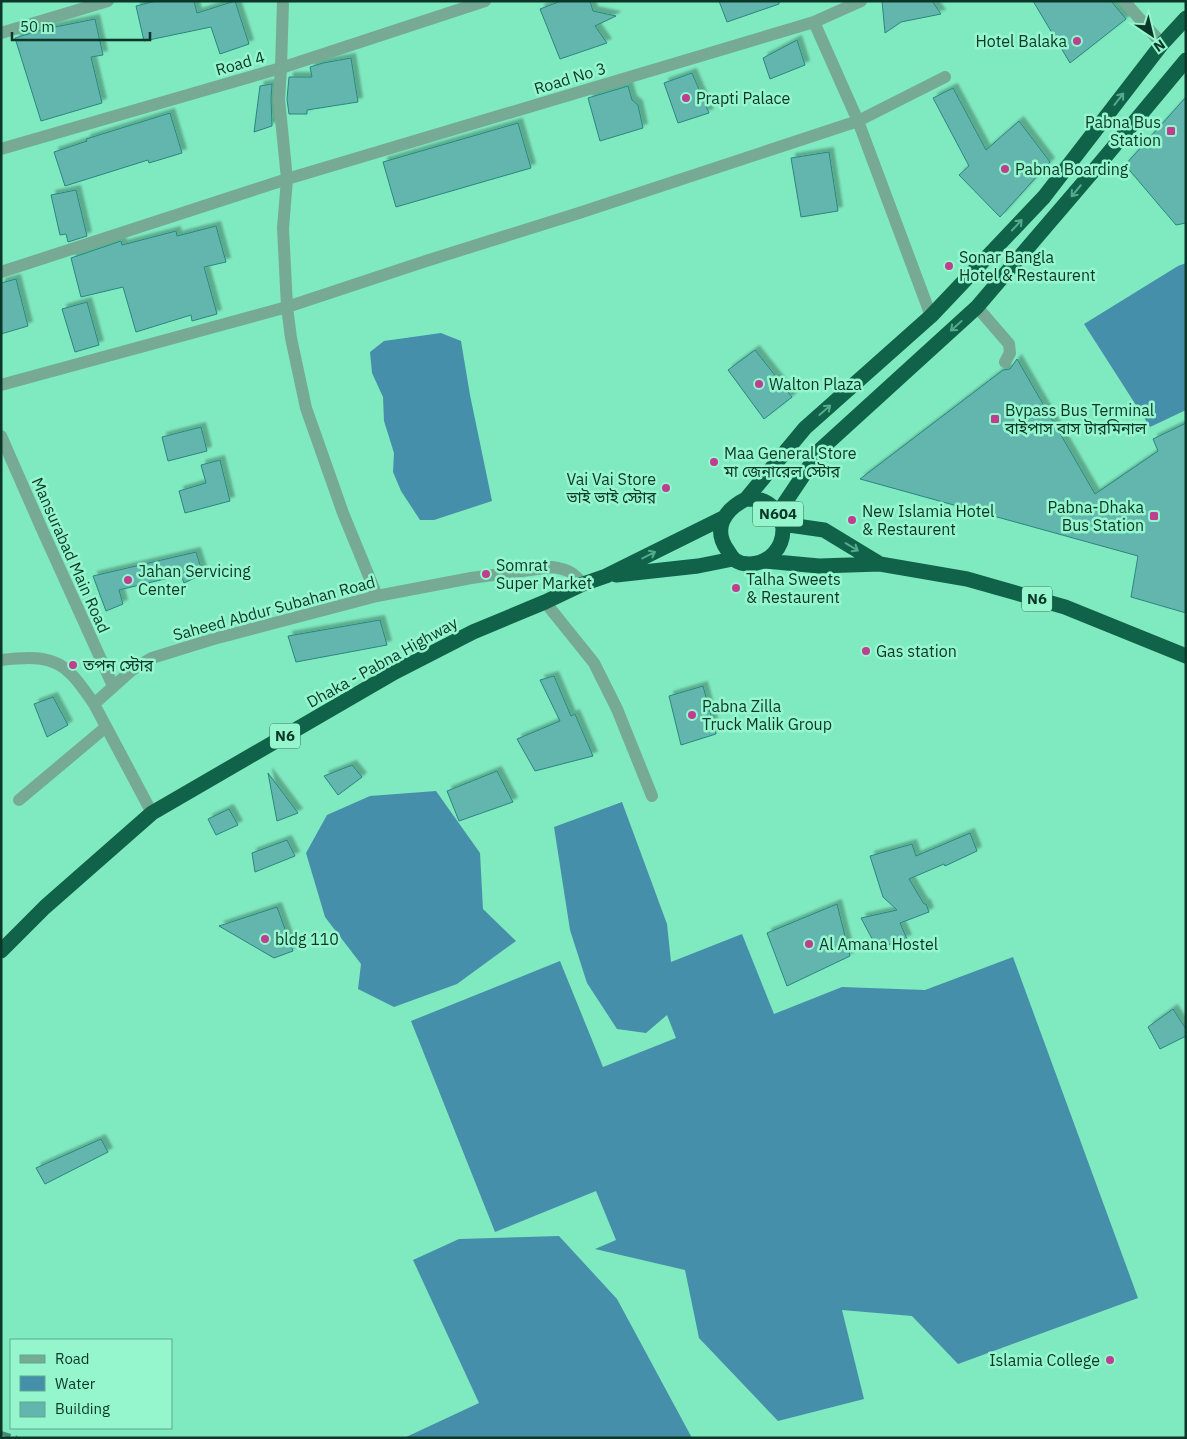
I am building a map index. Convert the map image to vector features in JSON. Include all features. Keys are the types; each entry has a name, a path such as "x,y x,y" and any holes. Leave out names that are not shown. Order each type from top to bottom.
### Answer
{"highway":[{"name":"N604","path":"723,518 734,505 746,499 804,428 931,316 1044,197 1162,44 1186,18"},
{"name":"N604","path":"780,518 820,449 977,307 1186,60"},
{"path":"1084,146 1101,162"},
{"path":"804,428 820,449"},
{"name":"N604","path":"746,499 760,500 772,506 780,518 783,528 780,544 773,555 765,560"},
{"path":"723,518 720,534 726,549 734,559 745,564 756,564 765,560 819,566 880,564"},
{"name":"Dhaka - Pabna Highway","path":"1,951 44,907 152,813 395,672 473,632 583,584 606,576 723,518"},
{"name":"N604","path":"780,518 824,530 880,564"},
{"name":"Dhaka - Pabna Highway","path":"606,576 689,568 734,559"},
{"name":"N6","path":"880,564 967,579 1065,607 1186,656"}],"street":[{"path":"1,33 108,1"},
{"path":"283,1 279,99 287,179 283,228 287,307 291,338 306,408 343,513 376,596"},
{"name":"Road 4","path":"1,149 281,68 485,1"},
{"name":"Road No 3","path":"1,272 287,179 814,22 861,1"},
{"path":"1124,1 1162,44"},
{"path":"814,22 858,121 931,316"},
{"path":"1,385 287,307 588,210 858,121 945,77"},
{"path":"977,307 1009,344 1010,353 1005,362"},
{"name":"Mansurabad Main Road","path":"1,436 113,686"},
{"name":"Saheed Abdur Subahan Road","path":"94,704 132,670 152,658 210,640 376,596 471,578 552,567 564,569 576,575 583,584"},
{"path":"545,602 594,663 617,709 652,796"},
{"path":"1,660 27,657 44,658 72,674 94,704 152,813"},
{"path":"19,800 106,727"}],"shaded area":[{"path":"1,1 1186,1 1186,1438 1,1438"}],"water":[{"path":"1186,263 1186,410 1150,427 1084,324 1178,266"},
{"path":"441,333 461,341 492,501 434,520 420,520 401,491 393,472 394,453 384,421 383,397 372,373 370,352 384,341"},
{"path":"436,791 480,853 483,909 516,941 457,984 394,1007 358,989 361,964 325,917 306,853 327,815 370,796"},
{"path":"622,802 667,924 671,962 742,934 774,1014 842,987 925,990 1013,957 1138,1298 958,1364 912,1316 842,1310 864,1399 778,1421 699,1338 685,1270 595,1249 616,1240 596,1191 495,1232 411,1021 560,961 603,1067 676,1038 667,1015 646,1033 617,1029 587,983 570,930 554,827"},
{"path":"559,1236 617,1299 692,1438 404,1438 479,1403 413,1260 459,1239"}],"building":[{"path":"156,1 194,1 197,13 235,1 249,44 220,54 211,27 144,41 136,6"},
{"path":"561,1 590,1 593,11 616,16 595,26 607,43 560,59 540,9"},
{"path":"719,1 779,1 779,4 727,22"},
{"path":"882,1 932,1 941,14 901,22 885,33"},
{"name":"Hotel Balaka","path":"1033,1 1111,1 1126,19 1070,63"},
{"path":"95,19 103,55 91,57 102,103 41,121 15,38 45,29"},
{"path":"797,40 805,65 770,79 763,58"},
{"path":"351,58 358,102 307,110 307,114 289,114 287,99 289,77 312,77 310,67"},
{"name":"Prapti Palace","path":"692,73 709,113 678,123 664,83"},
{"path":"272,84 272,126 254,132 260,86"},
{"path":"628,86 632,100 638,105 643,128 600,141 588,98"},
{"name":"Pabna Boarding","path":"953,88 986,150 1019,121 1050,162 1000,217 959,175 969,166 933,98"},
{"name":"Pabna Bus Station","path":"1186,97 1186,223 1176,225 1125,165"},
{"path":"170,113 182,153 149,163 148,160 65,186 54,152 87,141 86,139"},
{"path":"518,123 531,168 396,207 383,162"},
{"path":"829,152 838,211 801,217 791,158"},
{"path":"76,190 87,236 68,242 66,234 60,235 51,195"},
{"path":"216,226 226,262 204,267 217,314 192,321 191,315 136,332 123,287 81,297 71,258 121,241 122,245 176,231 177,236"},
{"path":"16,279 28,326 1,334 1,283"},
{"path":"87,302 99,345 75,352 62,309"},
{"name":"Walton Plaza","path":"755,350 792,397 764,419 728,370"},
{"name":"Bypass Bus Terminal বাইপাস বাস টারমিনাল","path":"1017,359 1095,494 1158,451 1153,439 1186,423 1186,613 1131,597 1138,556 860,479 1003,370 1010,369"},
{"path":"201,427 207,451 168,461 162,437"},
{"path":"220,460 230,501 185,513 179,491 206,483 201,465"},
{"name":"Jahan Servicing Center","path":"196,552 203,574 184,583 181,575 119,590 123,604 106,611 93,576"},
{"path":"380,620 387,645 296,662 288,636"},
{"path":"554,676 571,716 575,714 593,756 535,771 517,739 560,721 540,680"},
{"name":"Pabna Zilla Truck Malik Group","path":"703,686 716,734 681,745 669,696"},
{"path":"53,697 68,725 47,737 34,704"},
{"path":"352,765 362,777 338,795 324,776"},
{"path":"497,771 513,802 459,821 447,791"},
{"path":"268,773 298,813 277,821"},
{"path":"229,809 238,825 216,835 208,819"},
{"path":"970,833 977,851 945,866 944,864 909,879 924,904 926,904 929,912 900,923 907,939 877,948 861,918 897,910 883,897 870,856 912,844 916,856"},
{"path":"287,840 295,856 255,872 252,853"},
{"name":"Al Amana Hostel","path":"837,904 850,956 787,986 767,933"},
{"name":"bldg 110","path":"277,907 293,951 274,958 219,926"},
{"path":"1173,1009 1186,1029 1186,1036 1160,1049 1148,1027"},
{"path":"101,1139 108,1152 45,1184 36,1168"}],"railway":[{"path":"1,1433 17,1438"}],"place":[{"name":"Hotel Balaka","path":"1077,41"},
{"name":"Prapti Palace","path":"686,98"},
{"name":"Pabna Bus Station","path":"1171,131"},
{"name":"Pabna Boarding","path":"1005,169"},
{"name":"Sonar Bangla Hotel & Restaurent","path":"949,266"},
{"name":"Walton Plaza","path":"759,384"},
{"name":"Bypass Bus Terminal বাইপাস বাস টারমিনাল","path":"995,419"},
{"name":"Maa General Store মা জেনারেল স্টোর","path":"714,462"},
{"name":"Vai Vai Store ভাই ভাই স্টোর","path":"666,488"},
{"name":"Pabna-Dhaka Bus Station","path":"1154,516"},
{"name":"New Islamia Hotel & Restaurent","path":"852,520"},
{"name":"Somrat Super Market","path":"486,574"},
{"name":"Jahan Servicing Center","path":"128,580"},
{"name":"Talha Sweets & Restaurent","path":"736,588"},
{"name":"Gas station","path":"866,651"},
{"name":"তপন স্টোর","path":"73,665"},
{"name":"Pabna Zilla Truck Malik Group","path":"692,715"},
{"name":"bldg 110","path":"265,939"},
{"name":"Al Amana Hostel","path":"809,944"},
{"name":"Islamia College","path":"1110,1360"}]}
